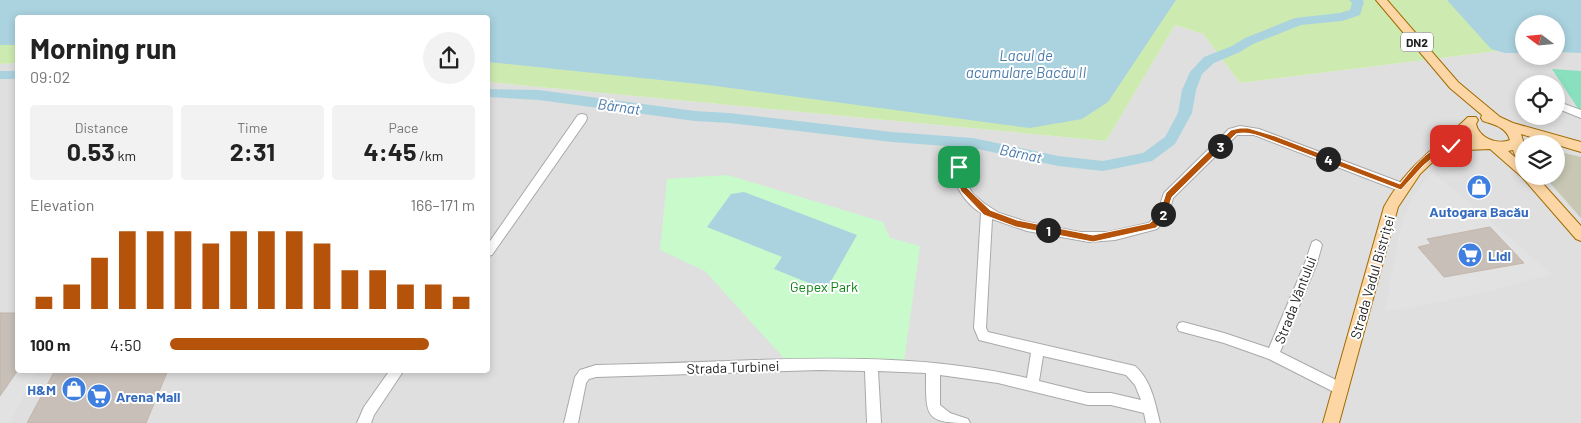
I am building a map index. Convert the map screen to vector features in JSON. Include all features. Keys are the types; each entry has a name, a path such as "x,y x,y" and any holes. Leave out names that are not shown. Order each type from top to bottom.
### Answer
{"main road":[{"name":"DN2","path":"1381,0 1454,85 1495,119 1508,126"},
{"name":"DN2","path":"1454,85 1471,122 1472,132 1492,145 1515,165"},
{"path":"1471,122 1477,118 1495,119"},
{"name":"Strada Vadul Bistriței","path":"1331,423 1392,206 1401,188 1421,164 1471,122"},
{"path":"1508,126 1514,131 1515,135"},
{"path":"1508,126 1538,135"},
{"path":"1441,147 1492,145 1504,148 1515,143"},
{"path":"1565,143 1581,147"},
{"path":"1539,185 1581,235"}],"street":[{"path":"1565,108 1581,114"},
{"path":"490,249 582,118"},
{"path":"959,167 959,176 964,189 987,212 1016,224 1093,238 1153,226 1158,222 1168,196 1200,167 1233,132 1248,130 1401,188"},
{"path":"987,212 980,328 983,336 1130,370 1140,379 1153,423"},
{"name":"Strada Vântului","path":"1273,355 1311,263 1316,245"},
{"name":"Strada Vântului","path":"1183,327 1224,338 1273,355 1341,389"},
{"path":"1032,385 1038,350"},
{"path":"871,365 874,423"},
{"name":"Strada Turbinei","path":"571,423 580,382 585,374 596,371 871,365 933,368 998,377 1088,399 1111,399 1150,408"},
{"path":"933,368 933,405 935,410 940,415 963,423"},
{"path":"364,423 369,411 396,373"}],"shaded area":[{"path":"1175,25 1203,34 1240,83 1497,51 1515,52 1515,65 1565,65 1565,52 1581,53 1581,423 0,423 0,64 15,63 15,373 490,373 490,82 1106,141"},
{"path":"1565,153 1581,157 1581,218 1552,185 1565,185"},
{"path":"1433,172 1552,274 1491,291 1410,308 1385,311 1398,239 1405,214 1415,193","holes":["1490,227 1523,262 1444,277 1418,247 1431,244 1427,239"]},
{"path":"16,373 35,373 10,423 0,423 0,396"}],"green space":[{"name":"Lacul de acumulare Bacău II","path":"0,0 1581,0 1581,53 1565,52 1565,15 1515,15 1515,52 1497,51 1240,83 1203,34 1175,25 1106,141 490,82 490,15 15,15 15,63 0,64"},
{"path":"1552,69 1581,71 1581,111 1565,89 1565,75 1556,75"},
{"name":"Gepex Park","path":"728,175 883,222 890,238 920,246 903,369 790,365 705,271 660,250 667,179"}],"water":[{"name":"Lacul de acumulare Bacău II","path":"0,0 1176,0 1108,102 1082,119 1030,128 708,85 490,62 490,15 15,15 15,45 0,45"},
{"path":"1447,0 1581,0 1581,53 1565,52 1565,15 1515,15 1515,53 1505,53 1491,49"},
{"path":"744,192 857,235 826,290 774,269 782,257 707,227 731,194"}],"building":[{"name":"Lidl","path":"1490,227 1524,263 1444,277 1418,247 1431,244 1427,239"},
{"path":"0,313 15,313 16,373 0,396"},
{"name":"Arena Mall","path":"53,373 167,373 146,423 27,423"}],"waterway":[{"name":"Bârnat","path":"490,93 539,95 695,116 729,118 892,137 973,143 1058,161 1103,166 1147,157 1170,140 1185,113 1189,90 1196,72 1209,60 1236,49 1249,41 1299,21 1342,17 1356,12 1358,2 1355,0"},
{"name":"Bârnat","path":"0,75 15,75"}],"place":[{"name":"Autogara Bacău","path":"1479,187"},
{"name":"Lidl","path":"1470,255"},
{"name":"H&M","path":"74,389"},
{"name":"Arena Mall","path":"99,396"}],"route":[{"path":"959,167 959,176 964,189 971,199 987,212 1016,224 1093,238 1153,226 1162,216 1168,196 1200,167 1233,132 1240,130 1248,130 1272,138 1401,188 1413,172 1441,147 1451,146"}]}
